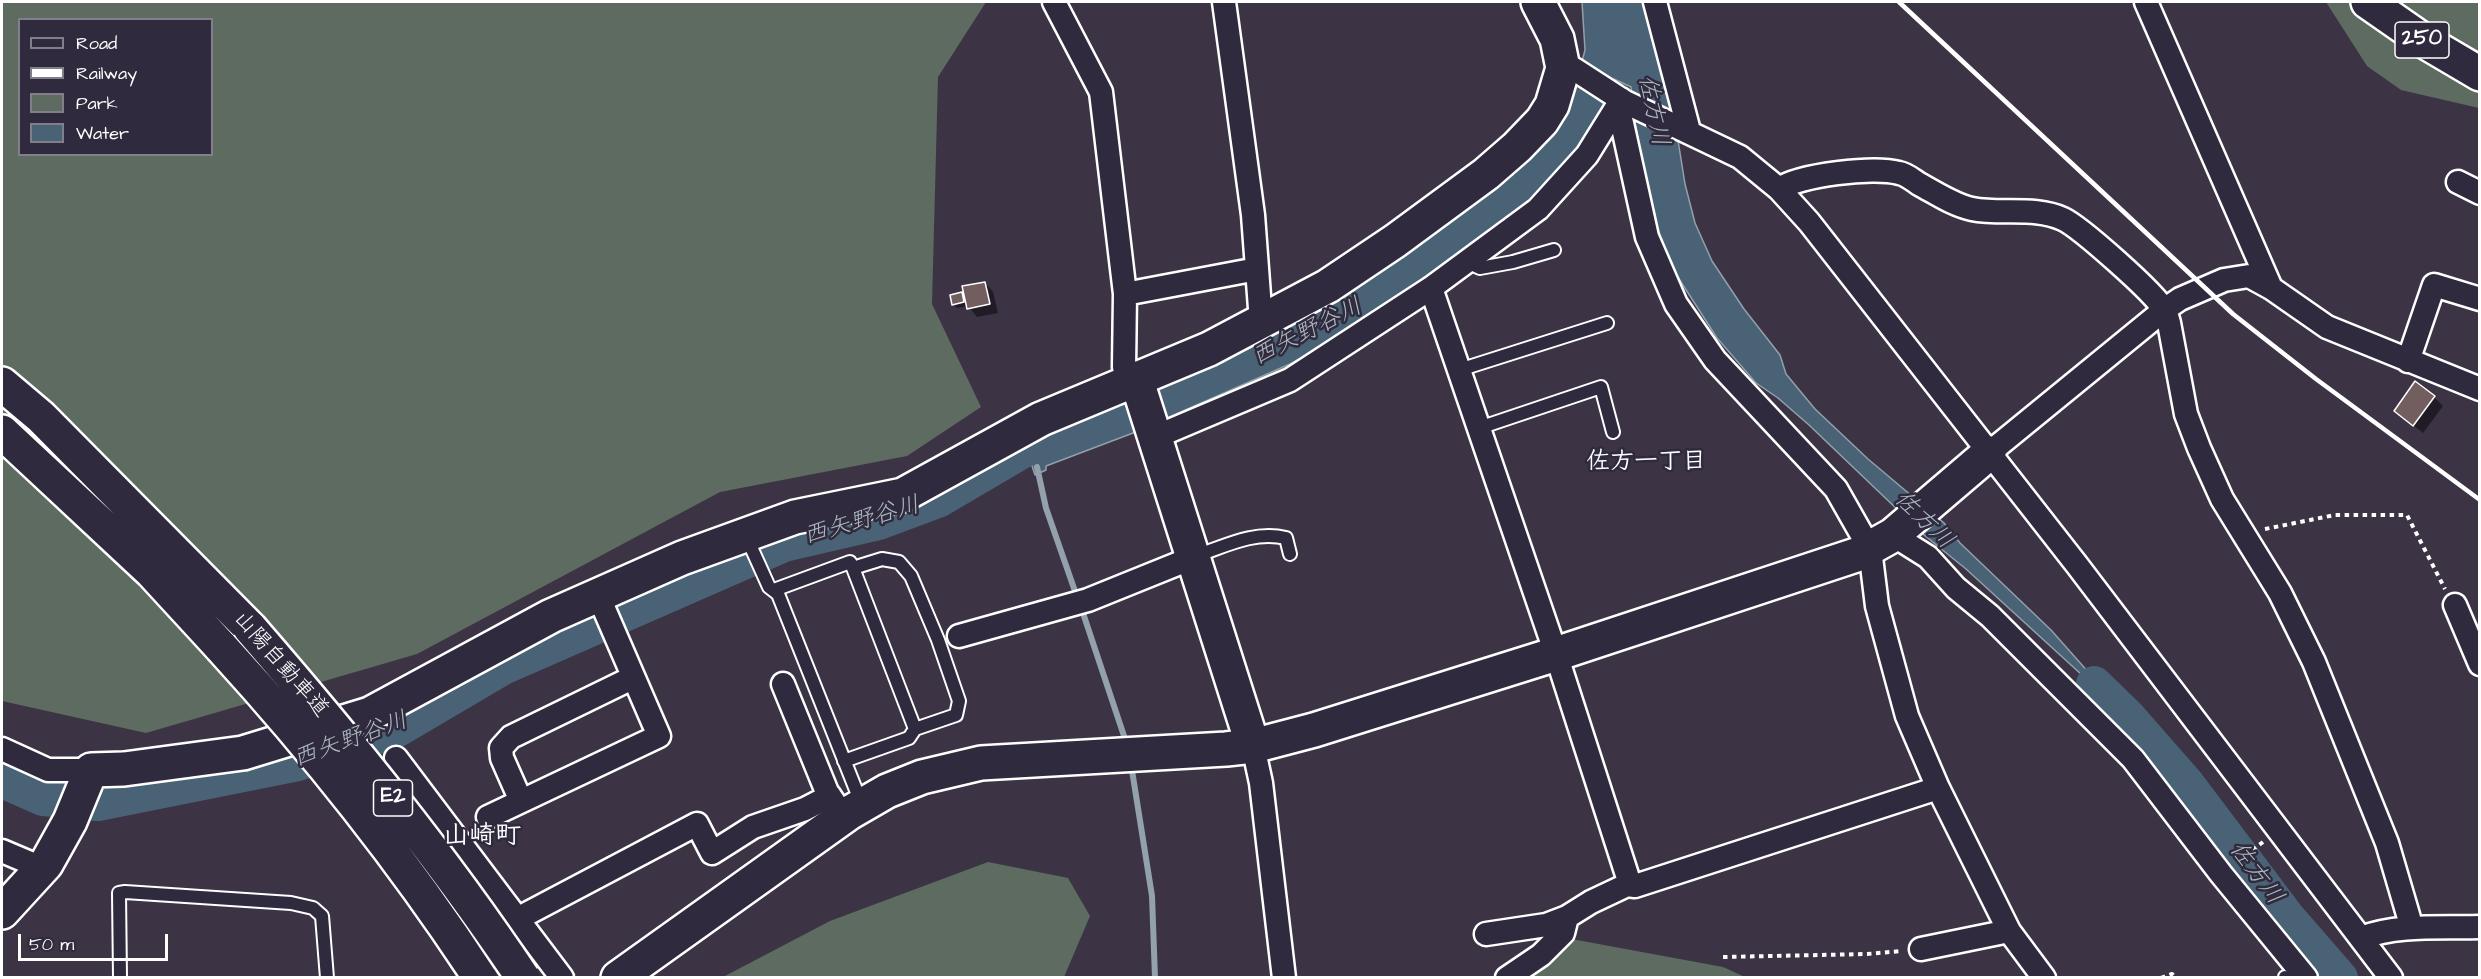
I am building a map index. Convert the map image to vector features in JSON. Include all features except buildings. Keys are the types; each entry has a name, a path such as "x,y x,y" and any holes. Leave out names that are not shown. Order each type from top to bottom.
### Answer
{"main road":[{"path":"2,912 42,868 70,821 91,770 124,770 243,753 370,714 551,616 601,601 682,558 747,539 795,517 903,495 1041,419 1209,349 1328,286 1395,241 1486,174 1542,121 1569,68 1538,2"},
{"name":"250","path":"2368,2 2424,41 2480,74"},
{"path":"1136,378 1253,746"},
{"name":"山陽自動車道","path":"2,384 41,417 250,628 368,765 483,919 523,978"},
{"name":"山陽自動車道","path":"2,432 152,572 329,770 405,871 480,978"},
{"path":"618,978 846,806 905,783 953,768 1002,761 1253,746 1306,733 1556,654 1887,538 1989,453"}],"street":[{"path":"1054,2 1101,92 1125,294 1124,367 1136,378"},
{"path":"1224,2 1253,214 1261,322"},
{"path":"1655,2 1686,130"},
{"path":"2146,2 2271,288"},
{"path":"1569,68 1620,101 1740,157 1779,189 1809,222 2090,582 2391,978"},
{"path":"1154,438 1290,380 1467,262 1538,209 1587,155 1620,101"},
{"path":"1620,101 1647,237 1676,304 1715,360 1836,489 1887,538 1928,557 1956,588 1990,616 2133,759 2221,874 2306,978"},
{"path":"1779,189 1788,182 1848,172 1878,170 1900,173 1946,200 1972,209 2038,213 2062,219 2085,234 2153,297 2164,310 2169,323 2186,414 2222,499 2280,593 2314,662 2357,763 2394,863 2410,928"},
{"path":"2458,182 2480,193"},
{"path":"1125,294 1257,269"},
{"path":"1989,453 2180,299 2224,280 2249,276 2271,288 2327,327 2480,389"},
{"path":"2408,361 2434,285 2480,299"},
{"path":"1431,288 1556,654 1621,852 1628,878 1627,885"},
{"path":"1887,538 1877,606 1907,716 1938,788 2009,931 2044,978"},
{"path":"948,638 1080,602 1192,558"},
{"path":"488,817 659,736 632,678 601,601"},
{"path":"2455,605 2480,664"},
{"path":"521,801 502,758 501,748 511,737 632,678"},
{"path":"517,919 698,824 712,853 753,827 806,809 846,806 783,684"},
{"path":"1253,746 1261,783 1284,978"},
{"path":"2,749 48,770 91,770"},
{"path":"396,758 562,978"},
{"path":"1486,934 1546,925 1567,917 1590,902 1627,885 1635,886 1938,788"},
{"path":"2,851 42,868"},
{"path":"1507,978 1541,955 1563,933 1567,917"},
{"path":"2361,938 2371,934 2410,928 2480,927"},
{"path":"1921,949 2009,931"}],"lane":[{"path":"1467,262 1480,268 1513,262 1554,250"},
{"path":"1459,370 1607,322"},
{"path":"1479,429 1600,387 1613,432"},
{"path":"1192,558 1257,536 1271,534 1286,538 1290,554"},
{"path":"747,539 769,587 778,594 844,761 846,806"},
{"path":"844,761 909,738 915,729 956,715 959,701 948,638 911,576 898,561 882,559 853,568"},
{"path":"774,590 850,562 915,729"},
{"path":"120,978 119,893 125,892 291,903 313,908 322,916 327,978"}],"path":[{"path":"2246,536 2254,532 2335,515 2407,515 2430,564 2455,605"},
{"path":"2221,874 2278,831"},
{"path":"1723,957 1866,954 1921,949"},
{"path":"2161,978 2172,974 2176,978"}],"green space":[{"path":"2,2 986,2 938,77 932,304 981,407 907,456 720,492 417,654 146,733 2,701"},
{"path":"2326,2 2479,2 2479,108 2401,90 2367,66"},
{"path":"988,862 1068,878 1090,916 1064,977 723,977 830,921"},
{"path":"1566,938 1723,967 1745,977 1522,978"}],"water":[{"path":"1582,2 1648,2 1673,109 1685,184 1695,223 1712,261 1744,309 1780,355 1786,374 1815,409 1868,459 1944,523 1960,543 2051,630 2129,718 1966,569 1924,535 1809,425 1778,398 1756,383 1717,338 1674,271 1654,220 1635,124 1631,87 1614,79 1606,109 1564,171 1515,214 1425,281 1331,342 1290,364 1133,433 1046,466 1046,470 1035,475 1031,463 1022,458 992,476 984,468 1026,442 1247,346 1348,293 1422,242 1502,181 1557,128 1572,100 1585,50"}],"waterway":[{"name":"西矢野谷川","path":"2,780 43,798 98,803 298,763 396,730 503,667 784,544 879,522 938,500 1030,446"},
{"path":"1037,467 1046,508 1077,597"},
{"path":"1081,607 1127,745"},
{"name":"佐方川","path":"2094,684 2129,718 2186,783 2287,917 2340,978"},
{"path":"1131,764 1152,896 1155,978"}],"railway":[{"path":"1899,2 2233,314 2316,379 2480,500"}],"district":[{"name":"佐方一丁目","path":"1646,463"},
{"name":"山崎町","path":"482,838"}]}
